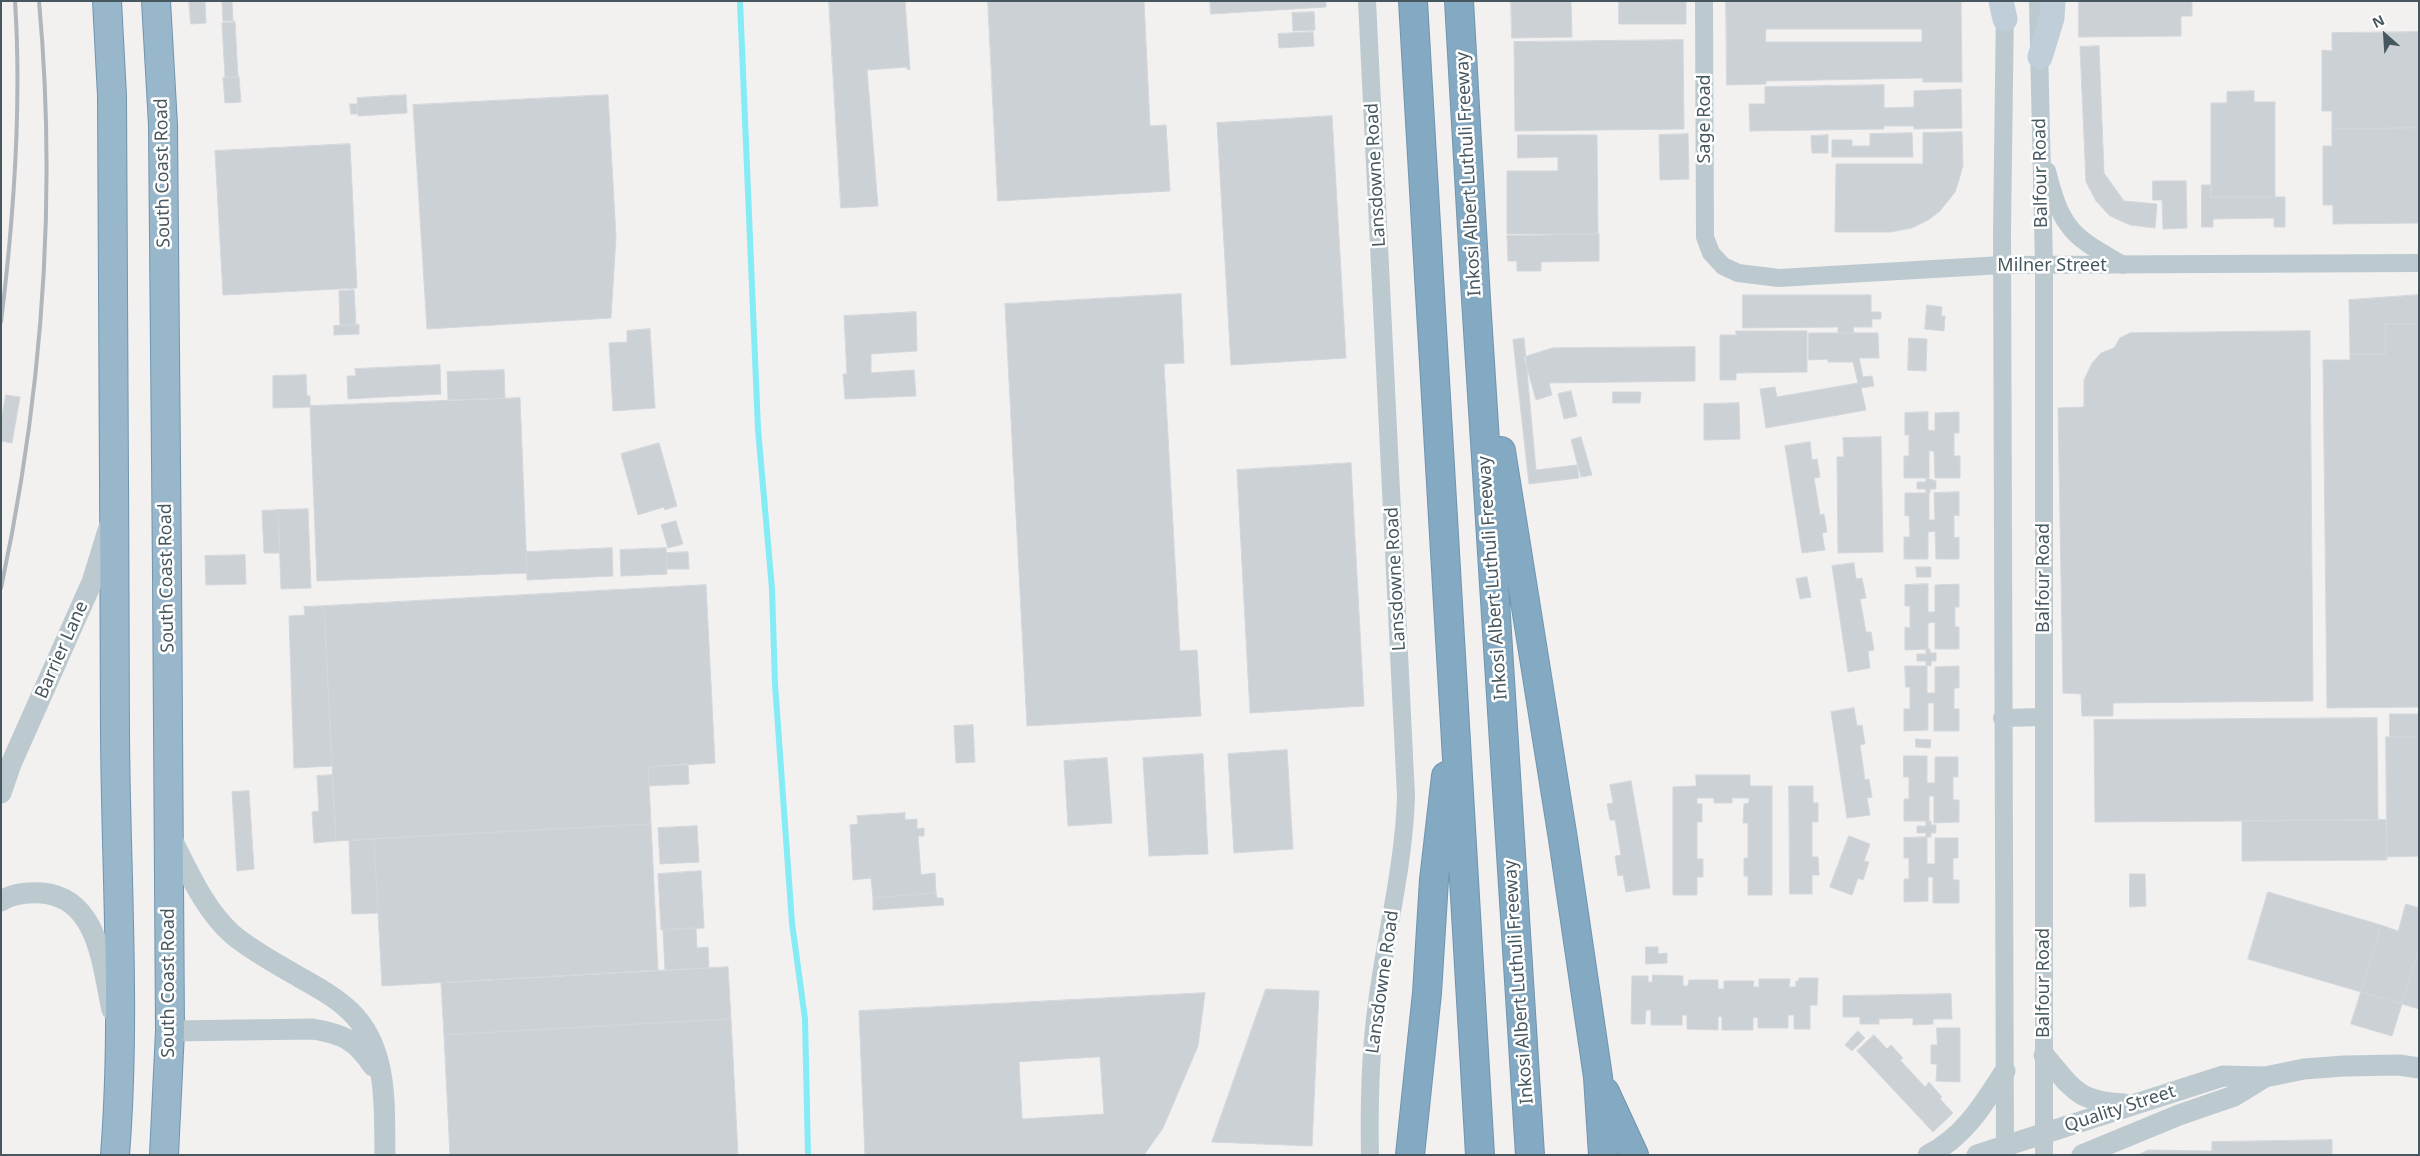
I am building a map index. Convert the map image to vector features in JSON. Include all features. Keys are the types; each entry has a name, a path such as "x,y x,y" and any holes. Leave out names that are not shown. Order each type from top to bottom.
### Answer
{"highway":[{"path":"107,1 112,96 115,735 120,1042 120,1095 115,1155"},
{"name":"South Coast Road","path":"156,1 163,125 170,1031 164,1155"},
{"path":"1413,1 1455,698 1480,1155"},
{"name":"Inkosi Albert Luthuli Freeway","path":"1459,1 1530,1155"},
{"path":"1476,299 1527,610 1598,1077 1603,1155"},
{"path":"1407,1148 1427,993 1434,880 1455,698"},
{"path":"1598,1077 1634,1155"}],"main road":[{"path":"2040,57 2052,18 2054,1"}],"street":[{"name":"Lansdowne Road","path":"1367,1 1406,787 1402,860 1377,1002 1371,1059 1370,1155"},
{"name":"Sage Road","path":"1704,1 1705,237"},
{"name":"Balfour Road","path":"2038,1 2044,266 2044,1155"},
{"name":"Balfour Road","path":"2004,7 2002,265 2004,1150"},
{"path":"2040,142 2051,188 2069,226 2076,234 2123,265"},
{"name":"Milner Street","path":"1705,237 1711,253 1723,266 1738,273 1780,278 2002,265 2419,262"},
{"name":"Barrier Lane","path":"1,792 10,764 92,582 115,505"},
{"path":"2002,718 2044,717"},
{"path":"168,832 215,916 232,934 254,950 328,994 350,1011 363,1027 373,1045 384,1083 386,1155"},
{"path":"1,901 7,897 29,892 52,894 71,903 86,918 95,934 120,1042"},
{"path":"170,1031 313,1029 335,1033 363,1050 384,1083"},
{"path":"2044,1055 2072,1088 2084,1097 2102,1103 2134,1105"},
{"name":"Quality Street","path":"1977,1155 2004,1150 2044,1133 2223,1076 2265,1076 2304,1069 2344,1066 2399,1065 2419,1068"},
{"path":"1928,1155 1942,1148 1966,1126 2005,1071"},
{"name":"Quality Street","path":"2082,1155 2179,1115 2234,1096 2265,1076"}],"building":[{"path":"189,1 205,1 206,23 191,24"},
{"path":"232,1 233,21 223,21 222,2"},
{"path":"829,1 905,1 910,70 907,67 867,70 878,206 841,208"},
{"path":"988,1 1144,1 1150,126 1166,125 1170,191 998,201"},
{"path":"1210,1 1326,1 1326,7 1211,14"},
{"path":"1511,1 1571,1 1572,37 1512,38"},
{"path":"1619,1 1686,1 1686,24 1619,24"},
{"path":"1726,1 1961,1 1962,82 1923,82 1923,78 1766,81 1766,84 1727,85","holes":["1766,29 1922,29 1922,42 1766,42"]},
{"path":"2079,1 2192,1 2192,16 2181,16 2181,36 2079,37"},
{"path":"1314,12 1315,30 1293,31 1292,13"},
{"path":"235,22 238,77 225,77 222,23"},
{"path":"1313,32 1314,46 1279,48 1278,34"},
{"path":"2419,32 2419,128 2332,129 2332,111 2322,111 2322,50 2332,51 2332,33"},
{"path":"1683,40 1684,129 1515,131 1514,42"},
{"path":"2099,46 2104,173 2124,201 2157,204 2155,228 2130,225 2110,216 2096,201 2086,182 2080,47"},
{"path":"239,77 241,102 225,103 223,78"},
{"path":"1884,85 1884,108 1914,107 1914,91 1961,89 1962,128 1914,129 1914,126 1884,126 1884,129 1750,131 1749,104 1765,104 1765,87"},
{"path":"2254,91 2254,102 2275,102 2275,197 2211,197 2211,103 2227,103 2227,92"},
{"path":"406,95 407,113 358,116 357,98"},
{"path":"608,95 616,237 611,318 427,329 413,105"},
{"path":"350,104 357,104 357,114 351,114"},
{"path":"1332,116 1346,358 1231,365 1217,123"},
{"path":"2419,128 2419,223 2333,224 2333,205 2323,205 2323,146 2332,146 2332,129"},
{"path":"1962,132 1963,165 1959,180 1955,192 1940,211 1912,228 1891,232 1835,232 1836,164 1923,164 1923,133"},
{"path":"1912,133 1913,157 1832,157 1832,140 1852,140 1852,146 1870,146 1870,134"},
{"path":"1688,134 1689,179 1660,180 1659,135"},
{"path":"1518,135 1597,135 1598,234 1507,234 1507,171 1558,171 1558,157 1518,158"},
{"path":"1828,135 1828,153 1812,153 1811,136"},
{"path":"350,144 357,288 223,295 215,151"},
{"path":"2153,181 2186,181 2187,228 2163,229 2162,200 2153,200"},
{"path":"2202,185 2211,185 2211,197 2285,197 2285,227 2274,227 2274,218 2213,219 2213,227 2202,227"},
{"path":"1599,234 1599,261 1541,262 1541,271 1517,271 1517,261 1508,261 1507,236"},
{"path":"354,290 356,325 340,326 339,291"},
{"path":"1181,294 1184,363 1164,364 1180,651 1197,650 1201,716 1027,726 1005,304"},
{"path":"1743,295 1871,295 1871,312 1881,312 1881,319 1872,319 1872,327 1853,327 1854,333 1838,333 1838,327 1743,328"},
{"path":"2419,295 2419,324 2385,324 2385,354 2350,354 2349,300"},
{"path":"1927,305 1942,307 1941,316 1945,316 1944,331 1925,329"},
{"path":"916,312 917,351 871,354 871,373 914,370 916,396 845,399 843,374 847,374 844,316"},
{"path":"2385,324 2419,324 2419,707 2327,708 2323,360 2350,360 2350,354 2385,354"},
{"path":"359,325 359,334 334,335 334,326"},
{"path":"650,329 655,408 613,411 609,343 627,342 627,331"},
{"path":"1736,331 1807,331 1807,372 1736,373 1736,380 1720,380 1720,335 1736,335"},
{"path":"2310,331 2313,701 2113,703 2113,716 2082,716 2081,694 2063,693 2058,408 2084,407 2084,380 2092,363 2101,353 2114,348 2120,338 2130,333"},
{"path":"1809,333 1878,333 1879,358 1859,358 1863,377 1872,376 1874,386 1861,388 1866,410 1766,428 1760,389 1775,387 1777,397 1858,383 1853,362 1828,362 1828,359 1809,360"},
{"path":"1524,338 1536,470 1577,465 1579,478 1529,484 1513,340"},
{"path":"1909,338 1927,339 1926,371 1908,370"},
{"path":"1695,347 1695,381 1549,383 1552,395 1536,400 1524,357 1552,348"},
{"path":"440,365 441,394 348,399 347,376 356,376 355,369"},
{"path":"504,370 505,398 448,400 447,372"},
{"path":"306,375 307,396 310,396 310,407 273,408 273,376"},
{"path":"1571,391 1577,416 1564,419 1558,394"},
{"path":"1613,392 1641,392 1640,403 1613,403"},
{"path":"6,395 20,397 12,443 1,441 1,422"},
{"path":"520,398 527,573 317,581 310,406"},
{"path":"1739,403 1740,439 1704,440 1704,404"},
{"path":"1928,412 1928,430 1935,431 1935,413 1959,412 1959,433 1954,433 1954,456 1960,456 1960,478 1935,478 1934,451 1929,451 1929,478 1904,478 1904,456 1909,456 1909,435 1905,435 1905,413"},
{"path":"1581,437 1592,475 1581,477 1571,440"},
{"path":"1881,437 1883,552 1838,553 1837,457 1844,457 1843,438"},
{"path":"1810,442 1812,460 1817,459 1820,477 1814,478 1820,515 1824,514 1827,532 1822,533 1825,550 1802,553 1785,446"},
{"path":"659,443 677,506 665,510 664,507 638,515 621,454"},
{"path":"1351,463 1364,706 1250,713 1237,470"},
{"path":"1926,478 1936,481 1936,489 1930,489 1930,493 1926,493 1926,489 1917,489 1917,482 1926,482"},
{"path":"1959,492 1959,516 1954,515 1954,538 1959,537 1959,559 1936,559 1935,531 1928,532 1928,559 1904,559 1904,537 1910,537 1909,515 1905,516 1905,493 1929,493 1929,520 1935,520 1934,493"},
{"path":"308,509 311,588 281,589 278,510"},
{"path":"278,510 280,553 264,553 262,511"},
{"path":"676,521 683,544 668,548 661,525"},
{"path":"612,548 613,576 527,580 526,552"},
{"path":"666,548 667,574 621,576 620,550"},
{"path":"688,552 689,569 667,569 666,553"},
{"path":"245,555 246,584 206,585 205,556"},
{"path":"1854,563 1856,579 1862,578 1866,598 1860,599 1866,632 1871,632 1874,650 1868,651 1870,668 1848,672 1832,566"},
{"path":"1916,567 1931,567 1931,577 1917,577"},
{"path":"1807,577 1811,597 1800,599 1796,579"},
{"path":"1928,584 1928,612 1935,612 1935,585 1959,584 1959,607 1955,607 1955,627 1959,627 1959,649 1935,649 1935,622 1928,623 1928,649 1905,650 1905,627 1910,628 1910,606 1905,606 1905,585"},
{"path":"706,585 715,763 648,767 651,824 336,841 324,606"},
{"path":"324,606 332,766 294,768 289,616 305,615 304,607"},
{"path":"1926,649 1930,649 1930,653 1936,653 1936,661 1931,661 1931,666 1926,665 1926,661 1917,661 1917,654 1926,654"},
{"path":"1905,666 1927,666 1927,693 1935,693 1935,667 1959,666 1959,688 1954,688 1954,709 1959,709 1959,731 1934,731 1934,703 1928,703 1928,730 1904,731 1904,709 1910,709 1910,687 1906,687"},
{"path":"1854,708 1857,726 1862,725 1865,744 1860,745 1865,780 1869,779 1872,797 1867,798 1870,815 1847,818 1831,712"},
{"path":"2390,714 2419,714 2419,737 2390,737"},
{"path":"2377,718 2378,820 2095,822 2094,720"},
{"path":"973,725 975,762 956,763 954,726"},
{"path":"2386,737 2419,737 2419,856 2387,857"},
{"path":"1916,739 1931,740 1930,748 1916,747"},
{"path":"1287,750 1293,849 1234,853 1228,754"},
{"path":"1203,754 1208,854 1149,856 1143,758"},
{"path":"1904,756 1927,756 1927,783 1935,783 1935,757 1958,757 1958,777 1953,777 1953,800 1959,800 1959,822 1934,823 1934,796 1929,796 1929,821 1904,821 1904,799 1909,799 1909,777 1904,777"},
{"path":"1107,758 1112,823 1068,826 1064,761"},
{"path":"688,764 689,784 649,786 648,767"},
{"path":"332,775 336,841 314,843 312,812 319,811 317,776"},
{"path":"1696,775 1750,775 1750,786 1772,786 1772,895 1748,895 1748,876 1744,876 1744,858 1748,858 1748,823 1743,823 1744,804 1749,803 1749,798 1732,798 1732,803 1714,803 1714,798 1697,798 1697,804 1702,804 1702,822 1697,822 1697,859 1703,859 1703,877 1697,877 1697,895 1673,895 1673,787 1696,786"},
{"path":"1631,781 1650,888 1626,892 1623,875 1618,876 1615,856 1621,855 1615,820 1610,820 1607,804 1613,803 1610,785"},
{"path":"1789,786 1813,786 1813,803 1818,803 1818,822 1812,822 1812,857 1818,857 1819,875 1812,875 1812,894 1790,894"},
{"path":"249,791 254,869 237,871 232,792"},
{"path":"905,813 905,820 917,819 917,829 924,828 924,836 918,836 921,875 935,873 936,893 873,898 871,878 853,880 850,825 858,824 857,816"},
{"path":"2386,820 2387,860 2242,861 2242,821"},
{"path":"1926,821 1931,821 1931,825 1936,825 1936,833 1931,833 1931,837 1926,837 1926,833 1917,833 1917,826 1926,826"},
{"path":"651,824 658,970 382,986 374,839"},
{"path":"697,826 699,862 660,864 658,828"},
{"path":"1849,836 1870,844 1864,861 1869,862 1863,880 1858,878 1852,895 1830,887"},
{"path":"1927,837 1927,864 1935,864 1935,838 1958,838 1958,858 1953,858 1953,880 1959,880 1959,903 1933,903 1933,877 1928,877 1928,901 1904,902 1904,879 1909,879 1909,858 1904,858 1904,838"},
{"path":"374,839 378,913 352,914 349,841"},
{"path":"701,871 704,928 661,930 658,874"},
{"path":"2130,874 2145,874 2146,906 2130,907"},
{"path":"2268,892 2381,925 2361,992 2248,959"},
{"path":"936,893 937,898 943,898 944,905 873,910 873,898"},
{"path":"2406,904 2419,908 2419,949 2402,1004 2361,992 2381,925 2398,931"},
{"path":"696,928 697,948 708,947 709,968 665,970 663,930"},
{"path":"1646,947 1658,947 1658,954 1667,953 1667,963 1646,964"},
{"path":"2419,949 2419,1009 2402,1004"},
{"path":"728,967 731,1019 444,1035 441,983"},
{"path":"1653,975 1683,976 1683,986 1688,986 1689,980 1718,980 1718,989 1724,989 1724,981 1754,981 1753,987 1759,987 1759,979 1790,979 1789,987 1796,987 1796,981 1799,981 1799,978 1818,978 1817,1005 1810,1005 1810,1029 1794,1029 1794,1015 1788,1015 1788,1028 1758,1028 1758,1018 1753,1017 1753,1030 1722,1030 1722,1016 1718,1017 1718,1030 1687,1029 1687,1015 1682,1015 1682,1025 1651,1025 1651,1010 1646,1010 1645,1024 1631,1024 1632,976 1648,976 1648,982 1652,982"},
{"path":"1266,989 1319,991 1312,1146 1212,1142"},
{"path":"2361,992 2402,1004 2392,1036 2351,1024"},
{"path":"1205,993 1198,1046 1163,1128 1144,1155 865,1155 859,1011","holes":["1100,1057 1104,1114 1022,1119 1019,1062"]},
{"path":"1951,994 1952,1019 1933,1019 1933,1024 1913,1025 1913,1018 1879,1019 1879,1024 1860,1024 1860,1017 1843,1017 1843,996"},
{"path":"731,1019 738,1155 450,1155 444,1035"},
{"path":"1937,1028 1960,1028 1960,1082 1936,1081 1937,1064 1931,1064 1931,1045 1937,1045"},
{"path":"1858,1031 1865,1038 1852,1051 1845,1045"},
{"path":"1874,1035 1887,1049 1891,1045 1903,1058 1900,1060 1925,1087 1929,1082 1942,1097 1940,1099 1953,1113 1933,1132 1857,1051"},
{"path":"2332,1140 2332,1155 2138,1155 2148,1150 2212,1151 2212,1142"}],"waterway":[{"path":"740,1 758,429 772,589 775,684 792,923 805,1019 808,1155"}],"railway":[{"path":"1,322 10,242 17,122 18,81 15,1"},
{"path":"1,588 27,443 36,370 42,296 46,223 46,149 39,1"}]}
